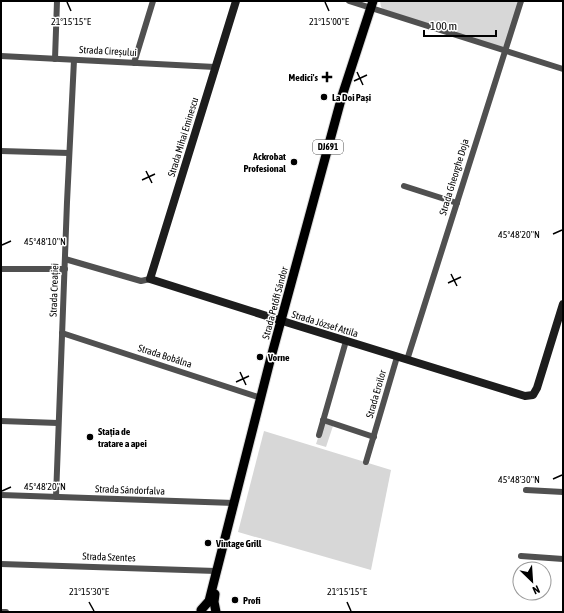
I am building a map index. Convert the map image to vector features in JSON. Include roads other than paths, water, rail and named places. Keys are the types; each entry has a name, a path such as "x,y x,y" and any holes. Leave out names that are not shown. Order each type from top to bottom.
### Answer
{"main road":[{"name":"Strada Petőfi Sándor","path":"215,612 214,602 219,578 283,321 342,96 375,5"},
{"name":"Strada Petőfi Sándor","path":"200,611 209,601 261,398 283,321"},
{"name":"DJ691","path":"200,611 206,610 215,612"}],"street":[{"path":"55,59 57,1"},
{"path":"134,63 153,1"},
{"name":"Strada Mihai Eminescu","path":"150,279 236,1"},
{"path":"349,1 375,5 563,69"},
{"name":"Strada Gheorghe Doja","path":"407,360 521,1"},
{"name":"Strada Cireșului","path":"1,56 215,67"},
{"name":"Strada Creației","path":"56,497 64,269 74,60"},
{"path":"1,151 70,153"},
{"path":"404,186 456,203"},
{"name":"Strada József Attila","path":"65,259 141,281 150,279 525,396 533,395 537,388 563,304"},
{"path":"1,269 64,269"},
{"name":"Strada Bobâlna","path":"62,333 261,398"},
{"path":"319,435 346,341"},
{"name":"Strada Eroilor","path":"366,462 397,357"},
{"path":"323,420 374,437"},
{"path":"1,421 58,423"},
{"path":"526,490 563,492"},
{"name":"Strada Sándorfalva","path":"1,495 234,503"},
{"path":"521,556 563,559"},
{"name":"Strada Szentes","path":"1,564 216,571"},
{"path":"1,612 6,612"}],"place":[{"name":"Medici's","path":"327,77"},
{"name":"La Doi Pași","path":"324,97"},
{"name":"Ackrobat Profesional","path":"294,162"},
{"name":"Vorne","path":"260,357"},
{"name":"Stația de tratare a apei","path":"90,437"},
{"name":"Vintage Grill","path":"208,543"},
{"name":"Profi","path":"235,600"}]}
